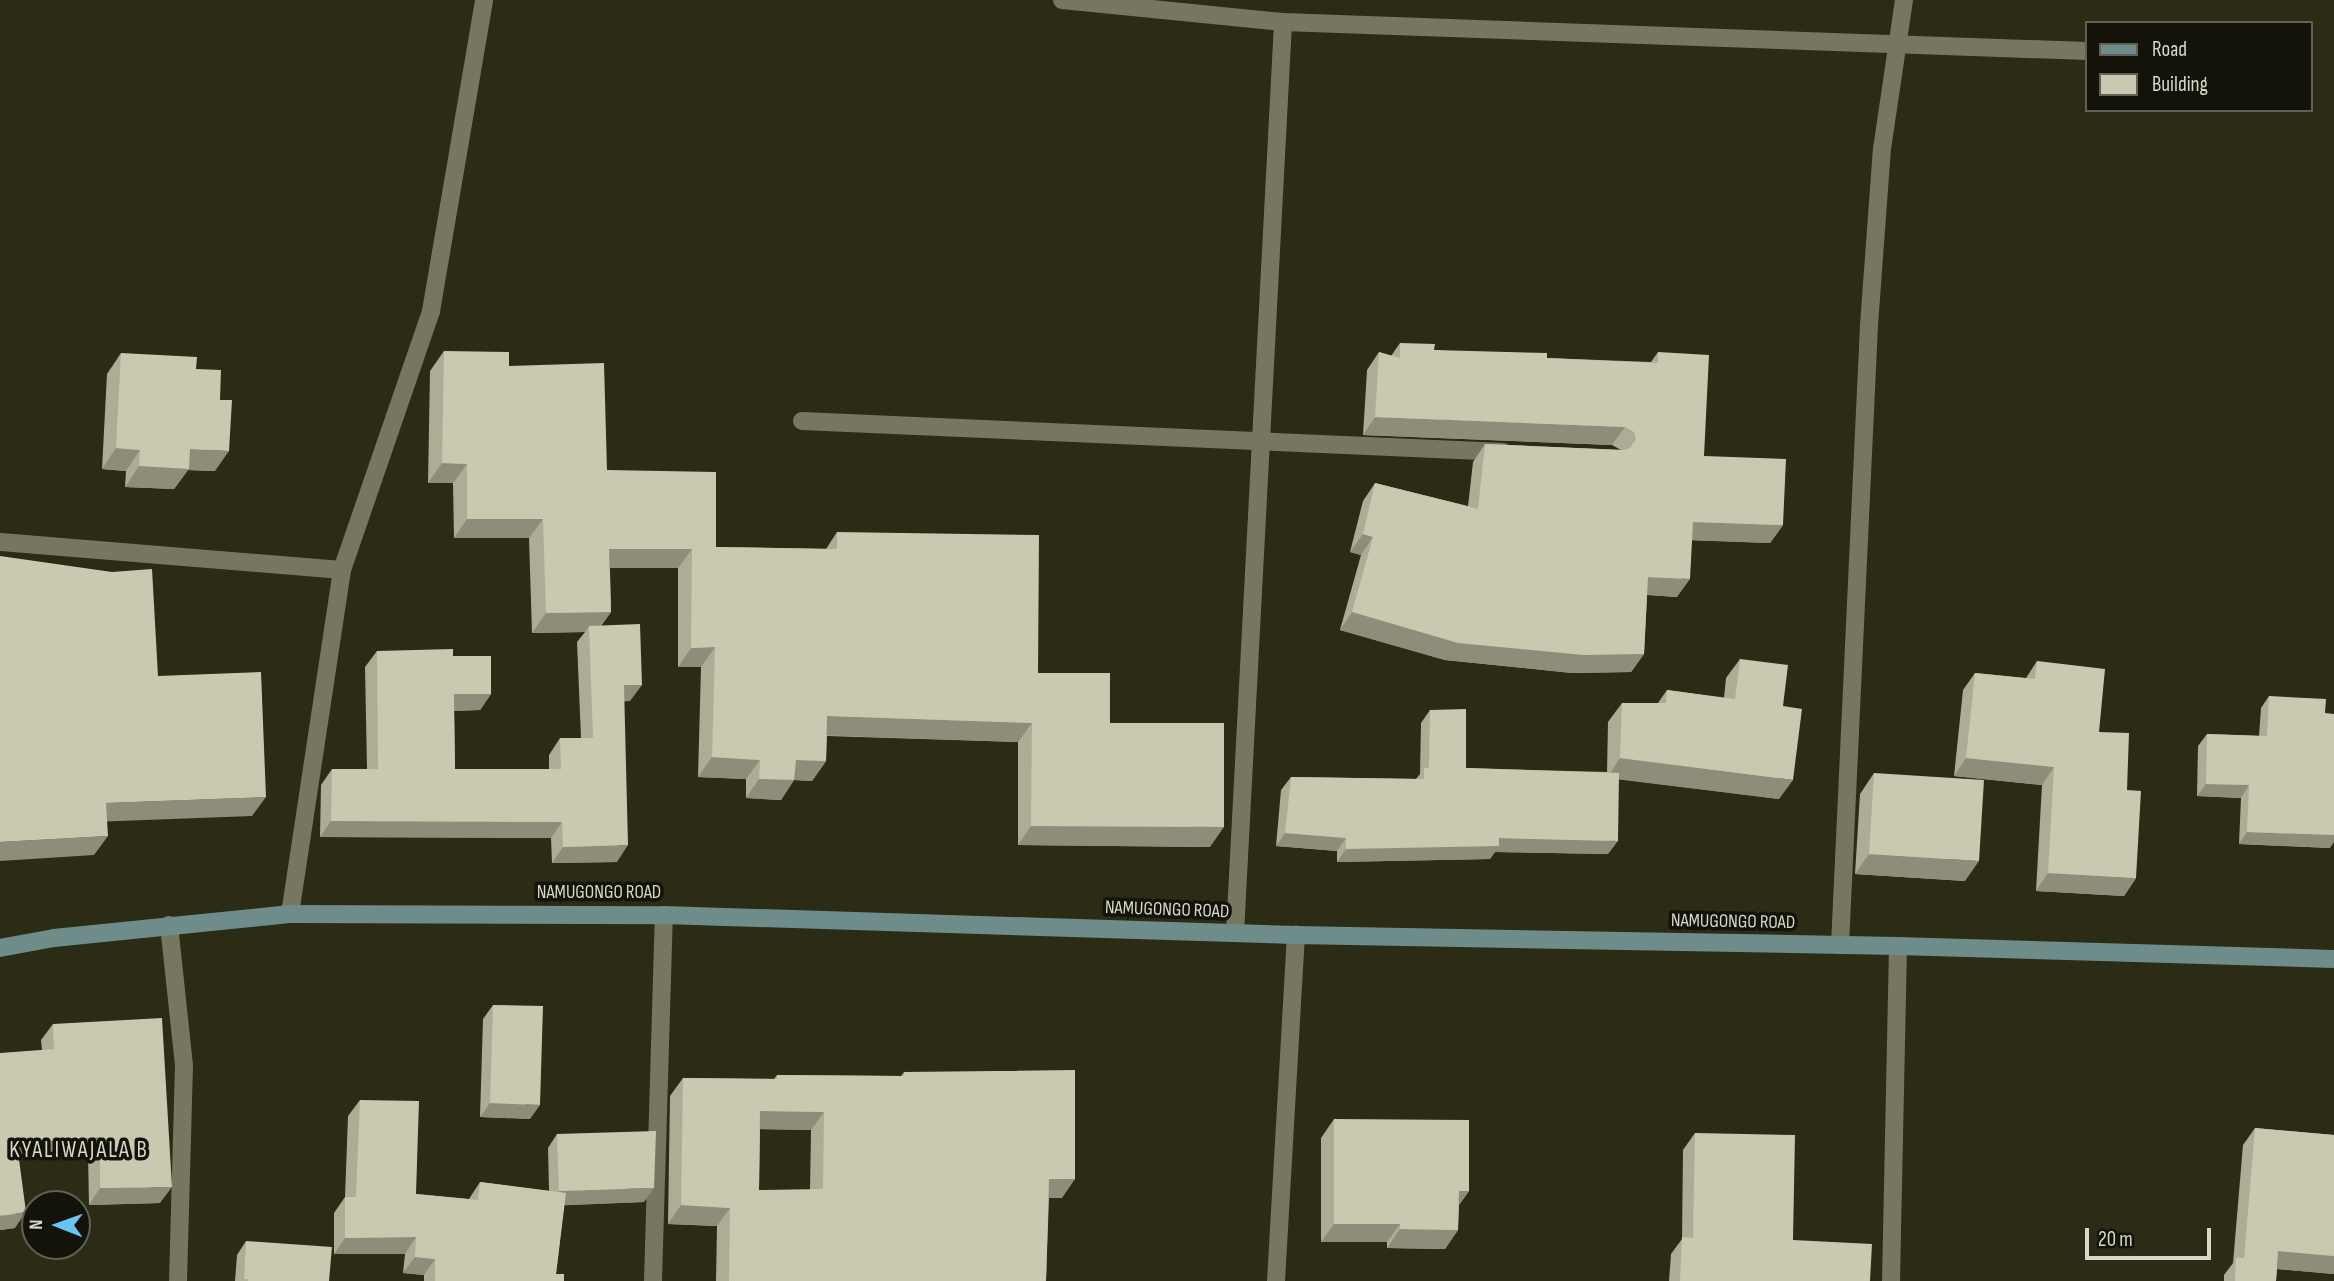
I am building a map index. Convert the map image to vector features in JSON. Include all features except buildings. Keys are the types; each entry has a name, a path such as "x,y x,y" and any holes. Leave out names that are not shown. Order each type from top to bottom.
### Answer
{"main road":[{"name":"NAMUGONGO ROAD","path":"0,948 54,938 289,915 664,915 1296,935 1898,946 2334,959"}],"street":[{"path":"289,915 342,570 431,311 484,0"},
{"path":"1062,0 1283,22 2086,51"},
{"path":"1840,945 1868,339 1882,149 1904,0"},
{"path":"1235,933 1283,22"},
{"path":"802,421 1517,452"},
{"path":"1,542 342,570"},
{"path":"653,1281 664,915"},
{"path":"169,925 184,1066 178,1281"},
{"path":"1276,1281 1296,935"},
{"path":"1891,1281 1898,946"}],"district":[{"name":"KYALIWAJALA B","path":"79,1150"}]}
